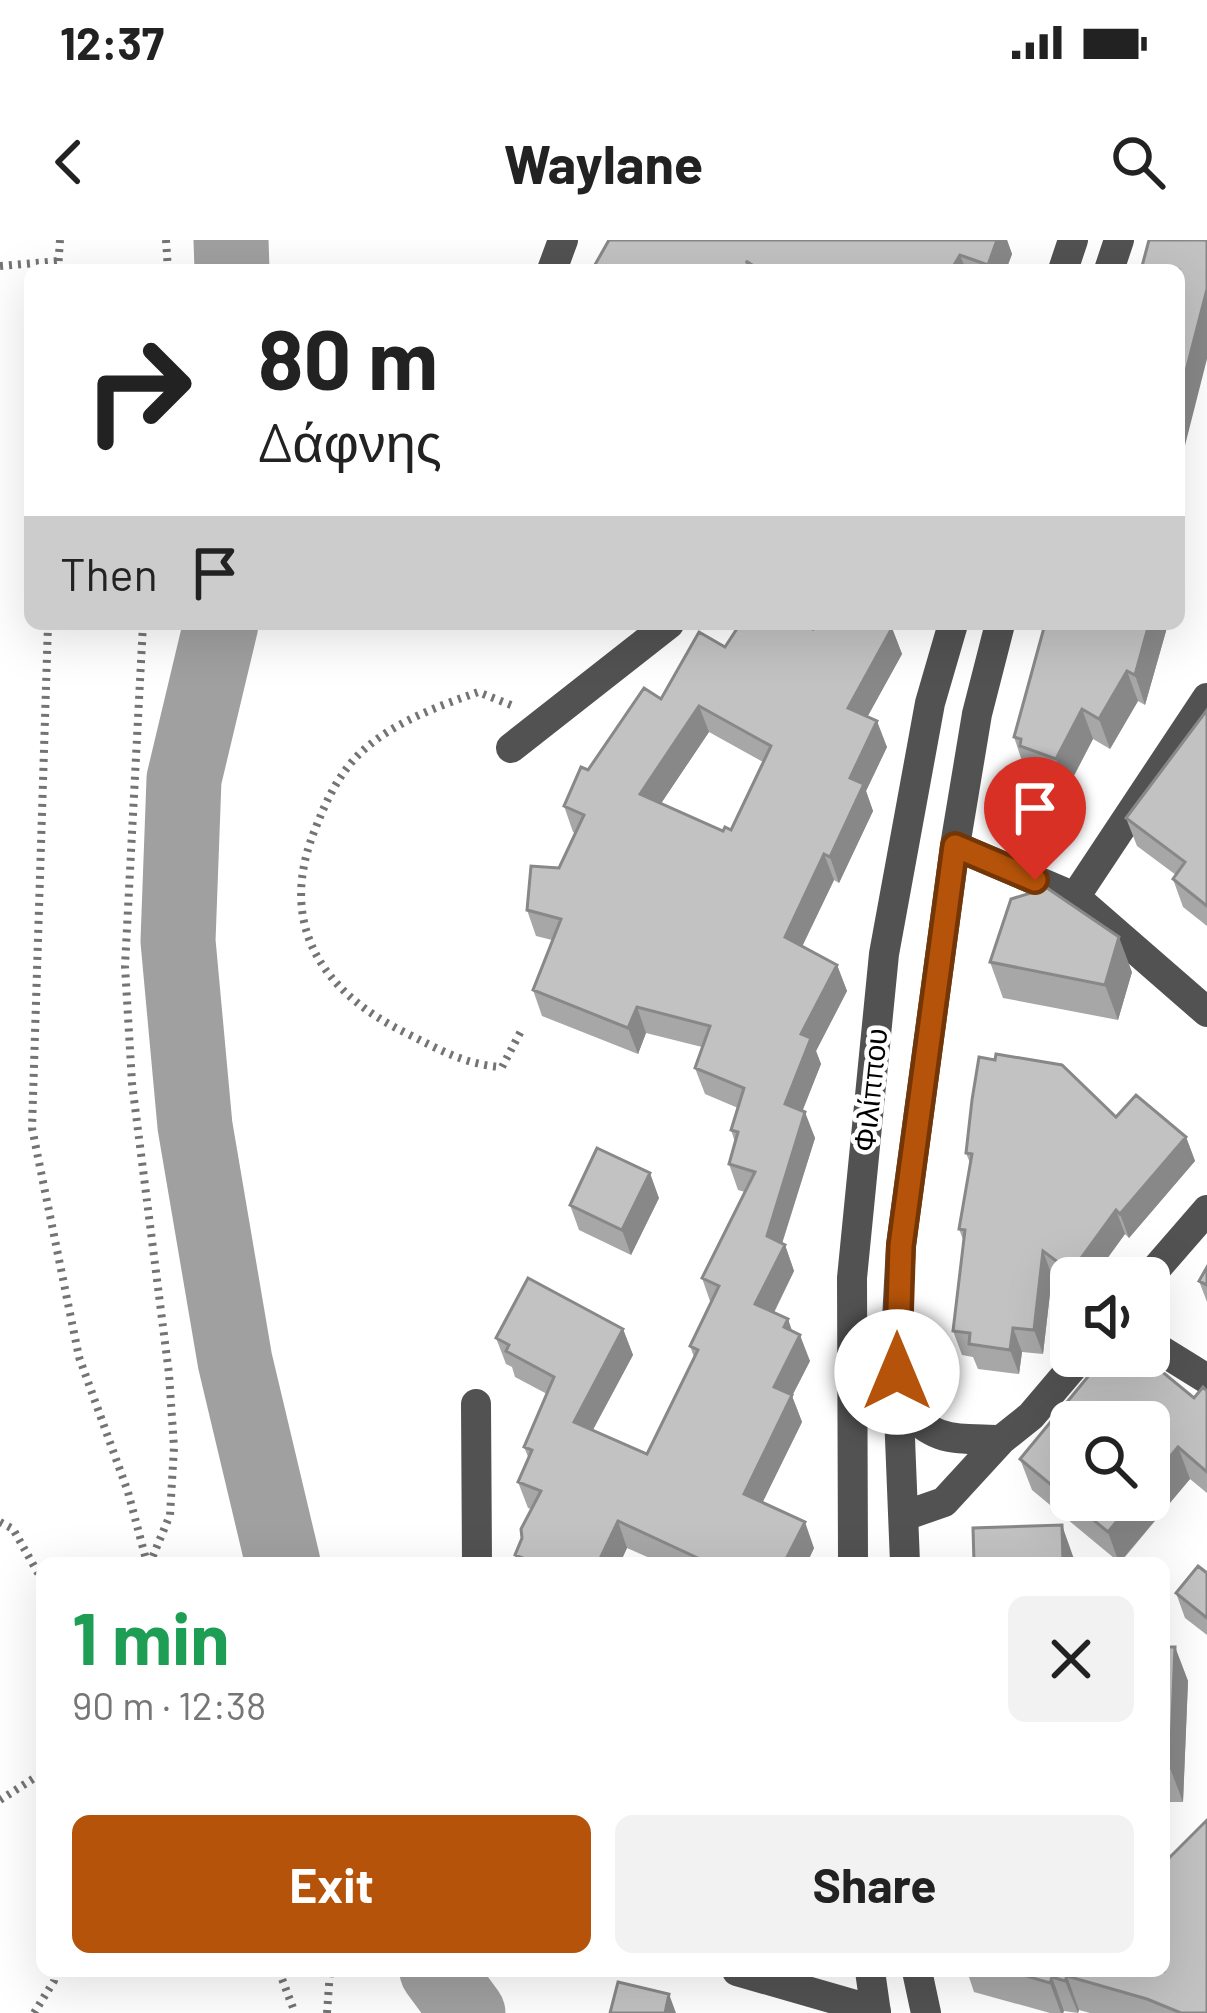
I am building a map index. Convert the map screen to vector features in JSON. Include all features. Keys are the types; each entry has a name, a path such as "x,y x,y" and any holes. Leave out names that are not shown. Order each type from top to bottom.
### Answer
{"street":[{"path":"511,748 661,630"},
{"name":"Φιλίππου","path":"853,1557 852,1278 884,954 930,703 951,630"},
{"name":"Φιλίππου","path":"905,1557 896,1339 901,1246 955,846 977,714 998,630"},
{"path":"1075,897 1207,698"},
{"path":"955,846 1075,897 1207,1012"},
{"path":"1166,1257 1207,1210"},
{"path":"1170,1356 1207,1379"},
{"path":"904,1516 944,1502 1064,1377"},
{"path":"476,1404 477,1557"},
{"path":"899,1405 925,1431 946,1438 1001,1440"},
{"path":"757,1977 876,2012 871,1977"},
{"path":"918,1977 926,2013"}],"path":[{"path":"48,630 32,1128 79,1357 146,1557"},
{"path":"143,630 125,966 132,1083 174,1447 170,1515 151,1557"},
{"path":"521,1031 502,1067 471,1065 379,1021 319,965 302,920 300,887 309,844 328,797 352,760 389,731 478,692 517,707 543,724"},
{"path":"0,1522 13,1529 36,1569"},
{"path":"0,1800 36,1777"},
{"path":"34,2013 55,1977"},
{"path":"281,1977 295,2013"},
{"path":"327,2013 330,1977"}],"building":[{"path":"609,240 997,240 988,264 960,255 955,264 595,264"},
{"path":"1149,240 1207,240 1207,289 1185,375 1185,264 1143,264"},
{"path":"736,630 891,630 848,708 877,721 850,778 864,784 785,937 837,965 801,1034 811,1038 785,1104 805,1112 767,1236 785,1245 755,1304 788,1319 784,1327 800,1335 774,1387 792,1395 744,1494 805,1522 787,1557 696,1557 618,1521 601,1557 520,1557 515,1555 521,1529 541,1491 518,1482 532,1450 524,1447 554,1377 506,1351 509,1345 496,1338 528,1278 623,1329 574,1422 647,1454 698,1350 690,1346 719,1286 702,1278 755,1172 729,1164 738,1132 731,1130 744,1088 695,1068 710,1026 637,1007 628,1028 533,990 561,919 527,910 531,866 559,868 584,815 564,806 581,767 588,770 644,688 661,699 699,632 725,647","holes":["699,706 771,746 731,830 725,827 723,831 640,794"]},
{"path":"1043,630 1147,630 1135,675 1127,671 1099,719 1082,709 1056,759 1020,746 1021,739 1014,737"},
{"path":"1207,710 1207,906 1173,879 1185,862 1126,818"},
{"path":"1047,888 1119,937 1105,985 990,962 1011,899"},
{"path":"996,1054 1062,1065 1116,1117 1136,1095 1186,1137 1120,1214 1116,1210 1082,1257 1051,1257 1043,1251 1034,1330 1013,1328 1010,1350 969,1344 970,1333 953,1331 965,1230 959,1229 972,1154 966,1153 972,1100 979,1057 995,1060"},
{"path":"597,1148 650,1173 622,1230 570,1205"},
{"path":"1088,1377 1168,1377 1194,1398 1203,1387 1207,1391 1207,1472 1178,1447 1170,1457 1170,1401 1068,1401"},
{"path":"1050,1423 1050,1484 1020,1459"},
{"path":"1095,1521 1117,1521 1108,1532"},
{"path":"1062,1525 1063,1557 974,1557 973,1528"},
{"path":"1198,1566 1207,1573 1207,1618 1176,1593"},
{"path":"1170,1647 1175,1647 1170,1768"},
{"path":"1207,1820 1207,2013 1181,2013 1070,1977 1170,1977 1170,1857"},
{"path":"618,1982 669,1994 665,2013 610,2013"}],"waterway":[{"path":"231,240 232,264"},
{"path":"220,630 184,779 178,941 195,1126 235,1361 282,1557"},
{"path":"441,1977 468,2013"}],"route":[{"path":"897,1372 901,1246 910,1157 955,846 1035,880"}]}
